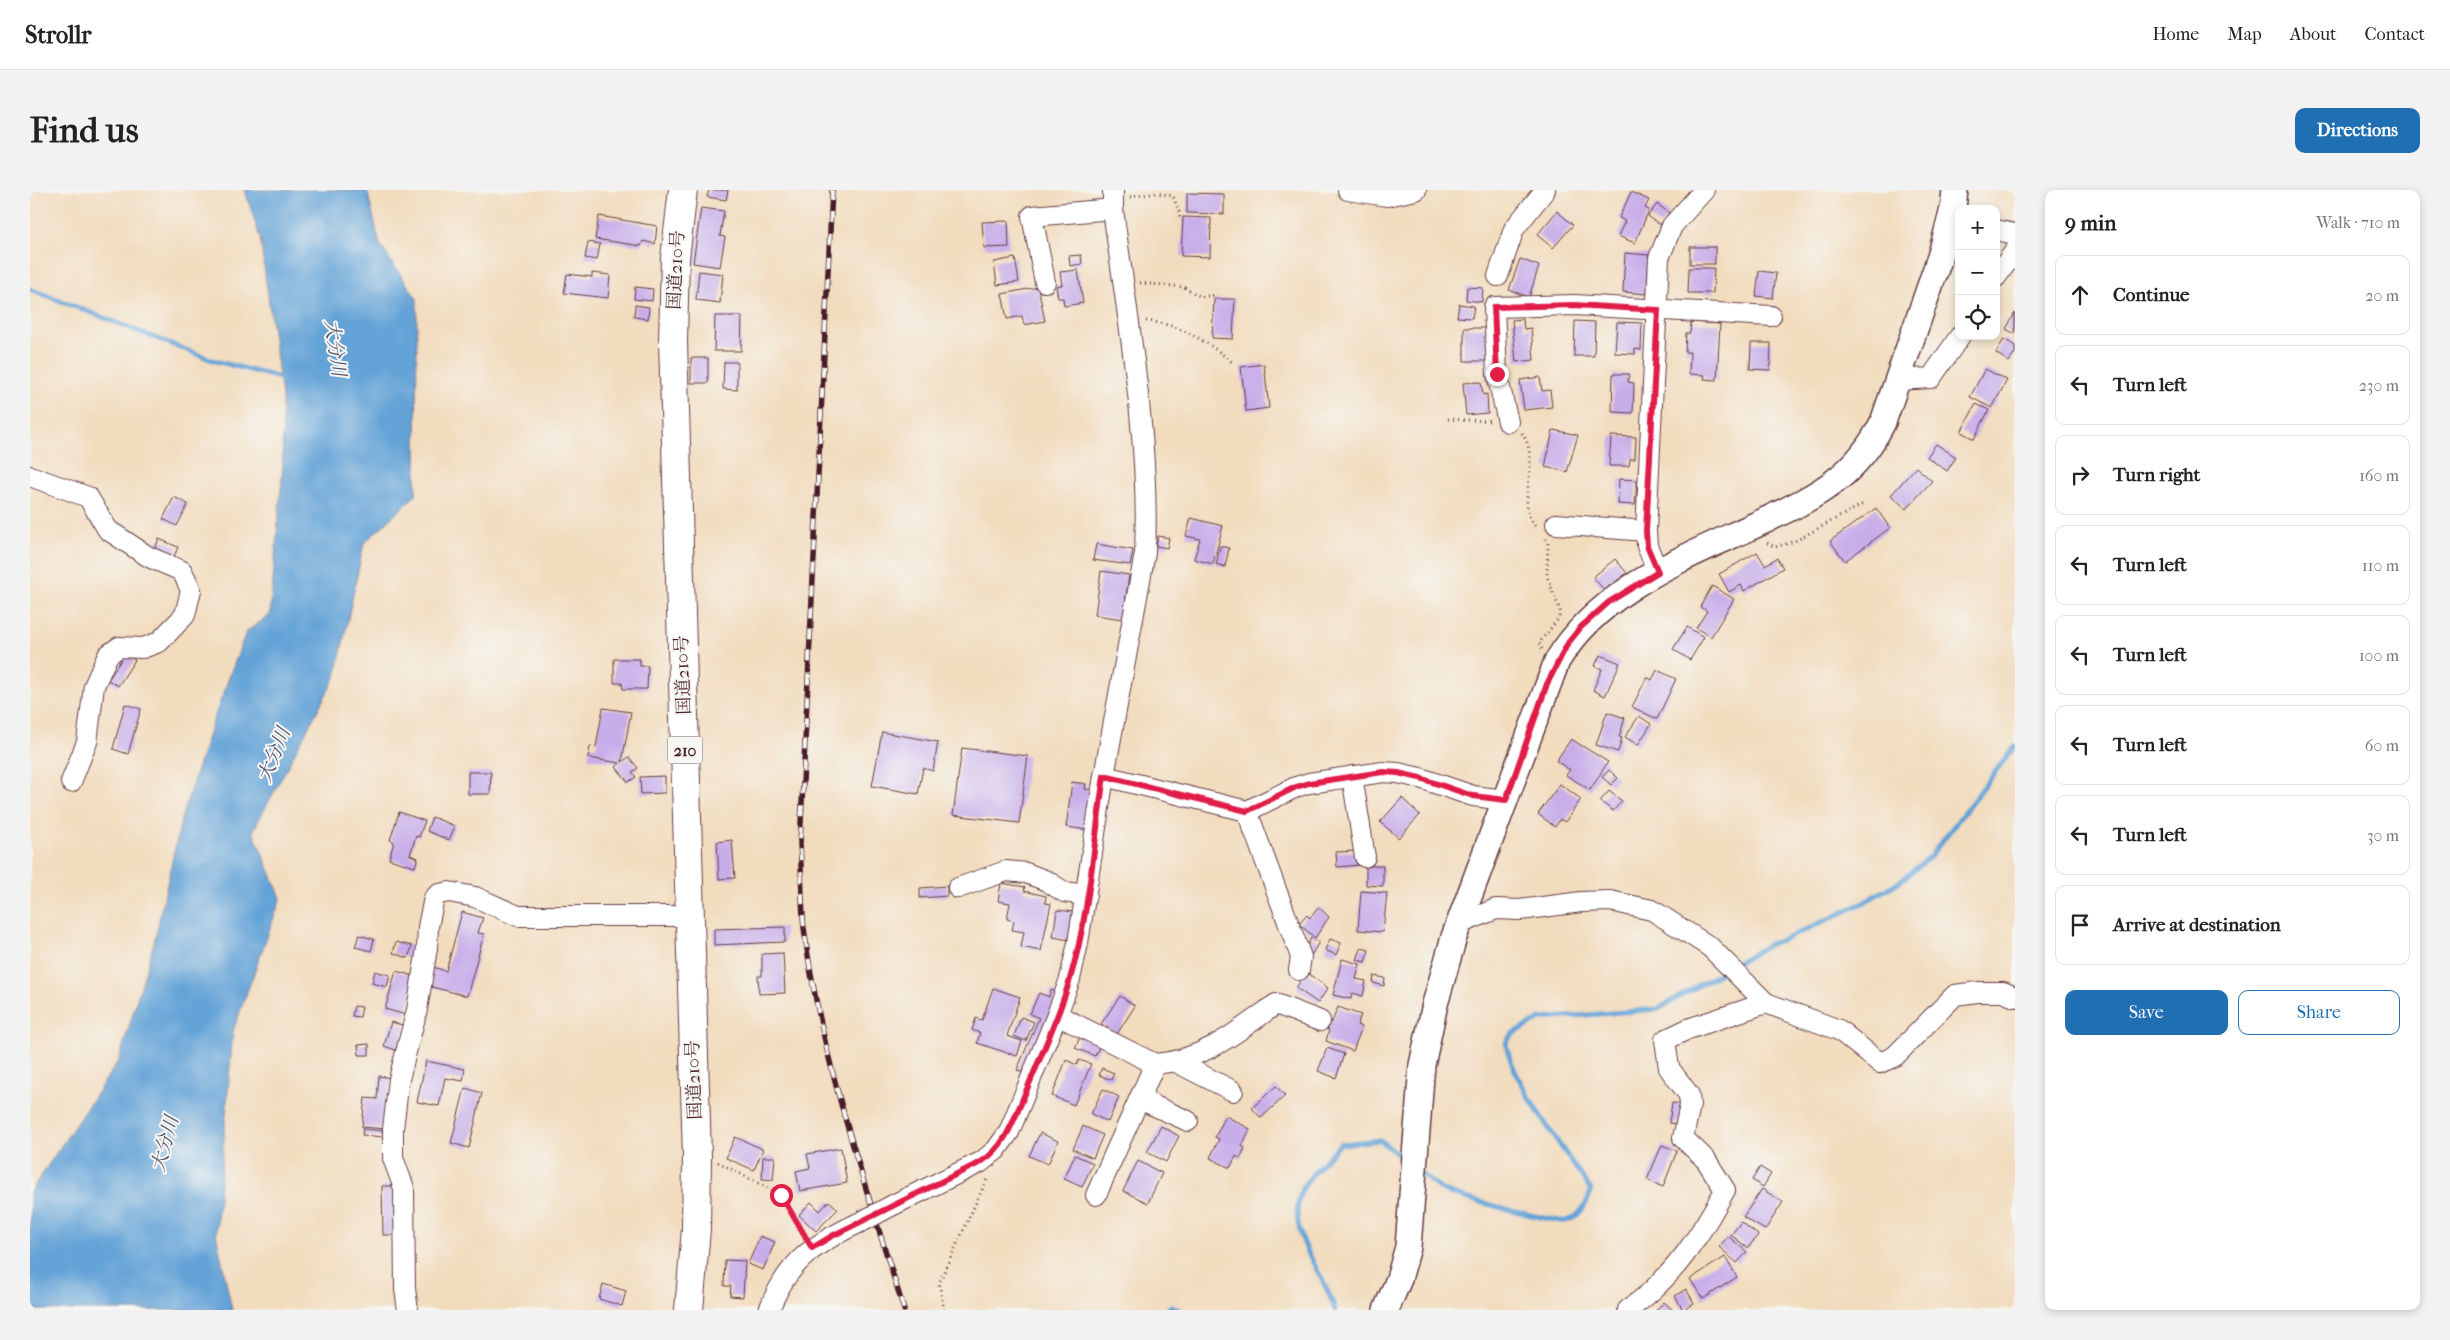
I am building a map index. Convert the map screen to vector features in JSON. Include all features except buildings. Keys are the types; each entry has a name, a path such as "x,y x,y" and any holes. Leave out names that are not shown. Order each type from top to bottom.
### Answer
{"highway":[{"name":"国道210号","path":"683,190 675,258 673,341 697,1191 694,1265 689,1310"}],"street":[{"path":"1348,190 1393,193 1416,190"},
{"path":"1498,276 1514,229 1545,190"},
{"path":"1658,572 1647,546 1646,531 1659,258 1672,226 1704,190"},
{"path":"1386,1310 1405,1261 1410,1233 1419,1086 1435,1004 1459,924 1547,684 1568,643 1581,627 1609,602 1658,572 1816,496 1851,468 1875,437 1897,380 1954,222 1955,190"},
{"path":"769,1310 786,1276 812,1248 832,1236 981,1162 993,1153 1009,1132 1058,1015 1075,960 1104,776 1145,553 1146,520 1142,450 1130,322 1113,200 1032,216 1045,282"},
{"path":"2000,231 2015,234"},
{"path":"2000,272 2015,251"},
{"path":"1508,422 1497,374 1494,307 1574,305 1771,316"},
{"path":"1897,380 1931,378 1957,340"},
{"path":"30,476 88,497 108,530 150,557 182,571 190,590 185,615 159,642 143,648 119,647 108,655 94,686 87,742 77,773 71,782"},
{"path":"1556,524 1646,531"},
{"path":"1104,776 1247,811 1296,787 1352,776 1398,773 1473,796 1506,800"},
{"path":"1352,776 1365,857"},
{"path":"1247,811 1302,957 1299,970"},
{"path":"958,888 1006,871 1026,873 1047,881 1064,892 1086,895"},
{"path":"408,1310 405,1278 404,1188 393,1158 393,1129 399,1079 417,1010 427,948 428,927 434,898 439,894 449,892 475,897 518,916 690,916"},
{"path":"1459,924 1496,909 1520,910 1580,902 1610,901 1652,910 1710,947 1766,1003 1839,1030 1880,1063 1895,1056 1955,995 1976,992 2003,992 2015,997"},
{"path":"1628,1310 1652,1292 1675,1268 1700,1237 1726,1190 1706,1160 1684,1138 1690,1105 1689,1095 1669,1068 1665,1040 1688,1029 1766,1003"},
{"path":"1058,1015 1155,1064 1176,1062 1217,1046 1276,1004 1320,1021"},
{"path":"1176,1062 1233,1091"},
{"path":"1096,1195 1155,1064"},
{"path":"1139,1100 1188,1122"}],"path":[{"path":"1113,200 1157,193 1173,196 1180,214 1179,220"},
{"path":"1125,282 1184,287 1201,297 1215,295"},
{"path":"1130,322 1168,323 1209,343 1233,363"},
{"path":"1448,419 1508,422 1517,425 1528,442 1531,452 1526,510 1530,520 1548,543 1548,576 1560,611 1559,618 1538,643 1545,654"},
{"path":"1752,526 1762,541 1775,547 1795,541 1863,504"},
{"path":"944,1310 939,1283 993,1168 993,1153"},
{"path":"714,1160 781,1195 812,1248"}],"water":[{"name":"大分川","path":"245,190 367,190 380,245 417,299 416,495 364,543 336,676 253,831 281,898 233,1031 216,1233 232,1310 30,1310 30,1192 119,1060 155,939 182,816 213,721 246,632 270,615 283,466 282,396 260,238"}],"waterway":[{"path":"30,289 212,360 284,379"},
{"path":"1734,965 1770,944 1792,936 1865,902 1900,881 1929,858 2015,746"},
{"path":"1421,1173 1442,1190 1465,1198 1526,1214 1559,1220 1566,1221 1575,1217 1588,1199 1591,1190 1529,1098 1510,1059 1506,1043 1512,1034 1541,1019 1658,1009 1727,969"},
{"path":"1335,1310 1330,1295 1301,1235 1298,1220 1298,1204 1303,1188 1315,1170 1340,1144 1380,1140 1407,1162"},
{"path":"1167,1310 1171,1306 1180,1310"}],"railway":[{"path":"832,190 800,844 803,918 821,1025 833,1073 904,1310"}],"route":[{"path":"781,1195 812,1248 832,1236 981,1162 996,1150 1009,1132 1070,979 1078,944 1104,776 1235,810 1247,811 1296,787 1309,783 1338,777 1383,772 1420,778 1473,796 1506,800 1547,684 1557,661 1568,643 1581,627 1609,602 1658,572 1647,546 1646,531 1658,310 1574,305 1494,307 1497,374"}]}
